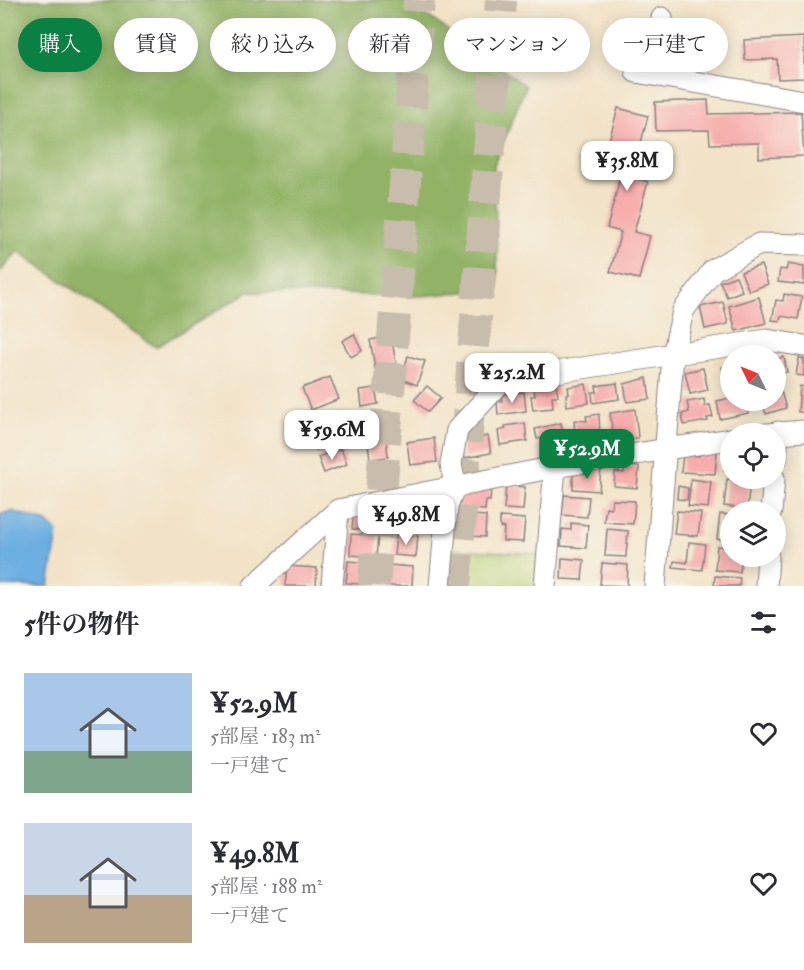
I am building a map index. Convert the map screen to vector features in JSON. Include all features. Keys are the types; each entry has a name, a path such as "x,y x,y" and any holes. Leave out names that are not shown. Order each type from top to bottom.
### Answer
{"street":[{"path":"636,72 804,101"},
{"path":"664,72 664,77"},
{"path":"655,586 673,355 683,311 713,270 759,244 804,245"},
{"path":"440,586 447,507 455,485 451,464 457,430 503,380 766,340 804,346"},
{"path":"786,432 804,431"},
{"path":"254,586 338,510 455,485 720,441"},
{"path":"545,586 555,467"},
{"path":"332,586 338,510"},
{"path":"766,586 767,567"}],"green space":[{"path":"0,0 405,0 430,18 348,18 348,72 432,72 432,19 444,28 444,72 506,72 526,86 494,165 498,289 420,296 248,292 156,347 18,251 0,272"},
{"path":"452,549 539,554 536,586 448,586"}],"water":[{"path":"11,511 47,522 58,532 49,586 0,586 0,515"}],"building":[{"path":"804,37 804,78 778,79 777,59 745,60 744,40"},
{"path":"708,100 709,114 801,112 804,156 759,158 759,143 710,144 709,130 656,131 655,102"},
{"path":"618,108 648,116 632,177 648,182 634,232 650,236 639,279 610,272 621,232 607,228 620,178 600,173"},
{"path":"788,264 804,267 804,285 778,282 780,269 786,270"},
{"path":"761,265 768,284 749,291 741,272"},
{"path":"736,276 742,291 727,297 720,282"},
{"path":"784,294 802,297 798,319 781,316 780,321 772,320 776,300 783,301"},
{"path":"759,297 766,323 736,331 729,306"},
{"path":"723,302 728,324 705,329 700,307"},
{"path":"354,334 362,351 351,357 342,341"},
{"path":"391,336 398,374 377,378 370,340"},
{"path":"408,356 425,361 417,385 401,379"},
{"path":"799,358 804,359 804,376 796,375"},
{"path":"703,368 708,390 690,394 685,372"},
{"path":"330,377 339,399 311,410 302,388"},
{"path":"647,378 650,399 627,402 624,384"},
{"path":"556,383 558,396 552,396 553,408 533,410 531,396 535,396 534,386"},
{"path":"617,383 619,399 593,403 592,392 597,392 596,386"},
{"path":"586,384 589,403 567,406 568,387"},
{"path":"427,386 441,398 428,412 414,400"},
{"path":"800,386 804,387 804,412 798,412"},
{"path":"375,388 378,404 362,407 360,390"},
{"path":"524,392 526,411 498,415 497,402 502,401 501,395"},
{"path":"704,399 705,406 710,405 713,417 707,418 708,421 684,425 682,414 689,412 687,402"},
{"path":"720,400 720,411 749,411 749,413 720,419 717,401"},
{"path":"635,409 638,438 614,441 610,413"},
{"path":"599,414 600,436 581,439 580,435 575,436 574,420 587,421 586,416"},
{"path":"525,423 527,441 500,445 498,431 506,429 505,426"},
{"path":"561,423 564,439 545,442 544,438 537,439 535,429"},
{"path":"328,424 334,443 316,450 310,431"},
{"path":"385,426 388,457 370,459 366,428"},
{"path":"488,436 491,453 464,458 461,440"},
{"path":"434,438 437,462 410,465 407,442"},
{"path":"341,449 347,464 324,473 318,457"},
{"path":"700,450 717,452 715,474 681,472 683,455 699,456"},
{"path":"625,466 639,467 637,488 614,486 615,472 624,473"},
{"path":"601,469 599,491 573,489 573,470"},
{"path":"691,479 711,482 708,508 688,506"},
{"path":"506,485 525,487 523,510 504,509"},
{"path":"678,486 688,488 687,500 677,499"},
{"path":"491,489 490,501 486,501 485,510 459,508 461,490"},
{"path":"726,489 749,489 748,501 725,501"},
{"path":"564,495 589,497 587,517 562,515"},
{"path":"404,500 425,501 423,525 402,523"},
{"path":"612,500 635,501 633,524 604,522 606,507 611,508"},
{"path":"354,511 380,513 379,532 352,529"},
{"path":"677,511 701,513 698,536 674,534"},
{"path":"456,514 486,516 485,537 455,535"},
{"path":"720,514 720,539 717,539"},
{"path":"500,517 525,519 523,542 503,541 504,528 500,527"},
{"path":"571,523 588,525 586,548 561,546 562,529 571,530"},
{"path":"607,529 628,531 626,557 605,556"},
{"path":"351,534 378,536 376,557 350,555"},
{"path":"396,534 418,536 416,557 394,555"},
{"path":"689,542 705,544 702,570 673,567 674,561 687,563"},
{"path":"717,546 720,546 720,567 741,567 740,572 715,570"},
{"path":"562,558 584,560 582,580 561,579"},
{"path":"348,561 374,563 372,585 346,583"},
{"path":"602,563 628,565 627,586 600,585"},
{"path":"389,565 413,567 412,586 387,586"},
{"path":"287,566 317,568 316,586 285,586"},
{"path":"715,576 740,578 739,586 714,586"}],"tunnel":[{"path":"374,586 419,0"},
{"path":"455,586 501,0"}]}
